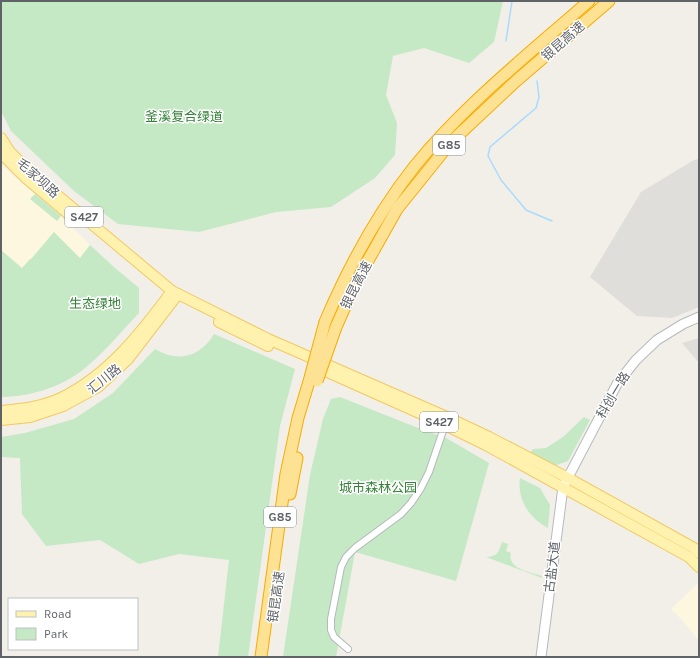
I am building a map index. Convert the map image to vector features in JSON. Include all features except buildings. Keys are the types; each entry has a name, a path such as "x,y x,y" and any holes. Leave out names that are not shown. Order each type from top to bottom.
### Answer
{"highway":[{"name":"银昆高速","path":"268,657 290,495 305,412 314,379 325,322 359,250 386,206 413,168 454,122 509,71 590,1"},
{"name":"银昆高速","path":"261,657 286,474 298,418 356,282 397,209 451,142 516,81 609,1"}],"main road":[{"name":"毛家坝路","path":"1,138 10,152 32,174 173,295"},
{"name":"毛家坝路","path":"1,153 26,179 173,295"},
{"name":"汇川路","path":"1,411 27,408 60,399 94,379 124,352 173,295"},
{"name":"汇川路","path":"1,420 30,418 63,406 98,387 128,359 173,295"},
{"name":"S427","path":"173,295 247,336 444,425 565,483 694,548 699,554"},
{"name":"S427","path":"173,295 268,339 490,437 689,558 699,567"},
{"name":"科创一路","path":"565,483 617,384 636,360 657,340 683,324 699,317"},
{"name":"古盐大道","path":"541,657 565,483"}],"street":[{"path":"348,649 334,637 331,630 331,619 342,567 346,557 355,548 401,514 411,503 422,488 429,472 444,425"}],"shaded area":[{"path":"699,159 699,307 672,318 637,316 590,277 641,192 694,160"},
{"path":"1,164 62,217 90,245 80,258 1,344"},
{"path":"699,338 699,363 682,343"},
{"path":"699,582 699,641 671,609"}],"green space":[{"name":"釜溪复合绿道","path":"1,1 503,1 494,42 469,63 424,48 393,56 386,95 397,123 395,155 375,178 331,207 276,212 199,232 118,224 74,191 11,131 1,111"},
{"path":"35,194 61,216 57,221 30,199"},
{"name":"生态绿地","path":"54,232 80,258 90,245 139,288 139,313 111,344 80,372 71,378 52,387 32,393 11,397 1,397 1,250 22,268"},
{"path":"214,334 295,369 280,426 248,657 218,657 229,560 179,554 139,564 100,540 46,546 22,514 20,458 1,457 1,437 25,433 74,419 113,393 155,349 172,356 196,353"},
{"name":"城市森林公园","path":"340,397 446,438 489,463 456,581 355,552 336,657 283,657 310,475 323,419 331,399"},
{"path":"584,417 590,420 568,461 554,466 530,453 533,449 546,448 563,437"},
{"path":"520,478 540,488 550,505 548,528 535,519 526,507 520,493"},
{"path":"502,542 508,544 506,551 511,553 512,563 520,569 542,576 542,578 486,557 495,555 500,549"}],"waterway":[{"path":"506,41 512,1"},
{"path":"537,81 539,97 536,108 490,147 488,156 501,180 526,210 552,221"}]}
